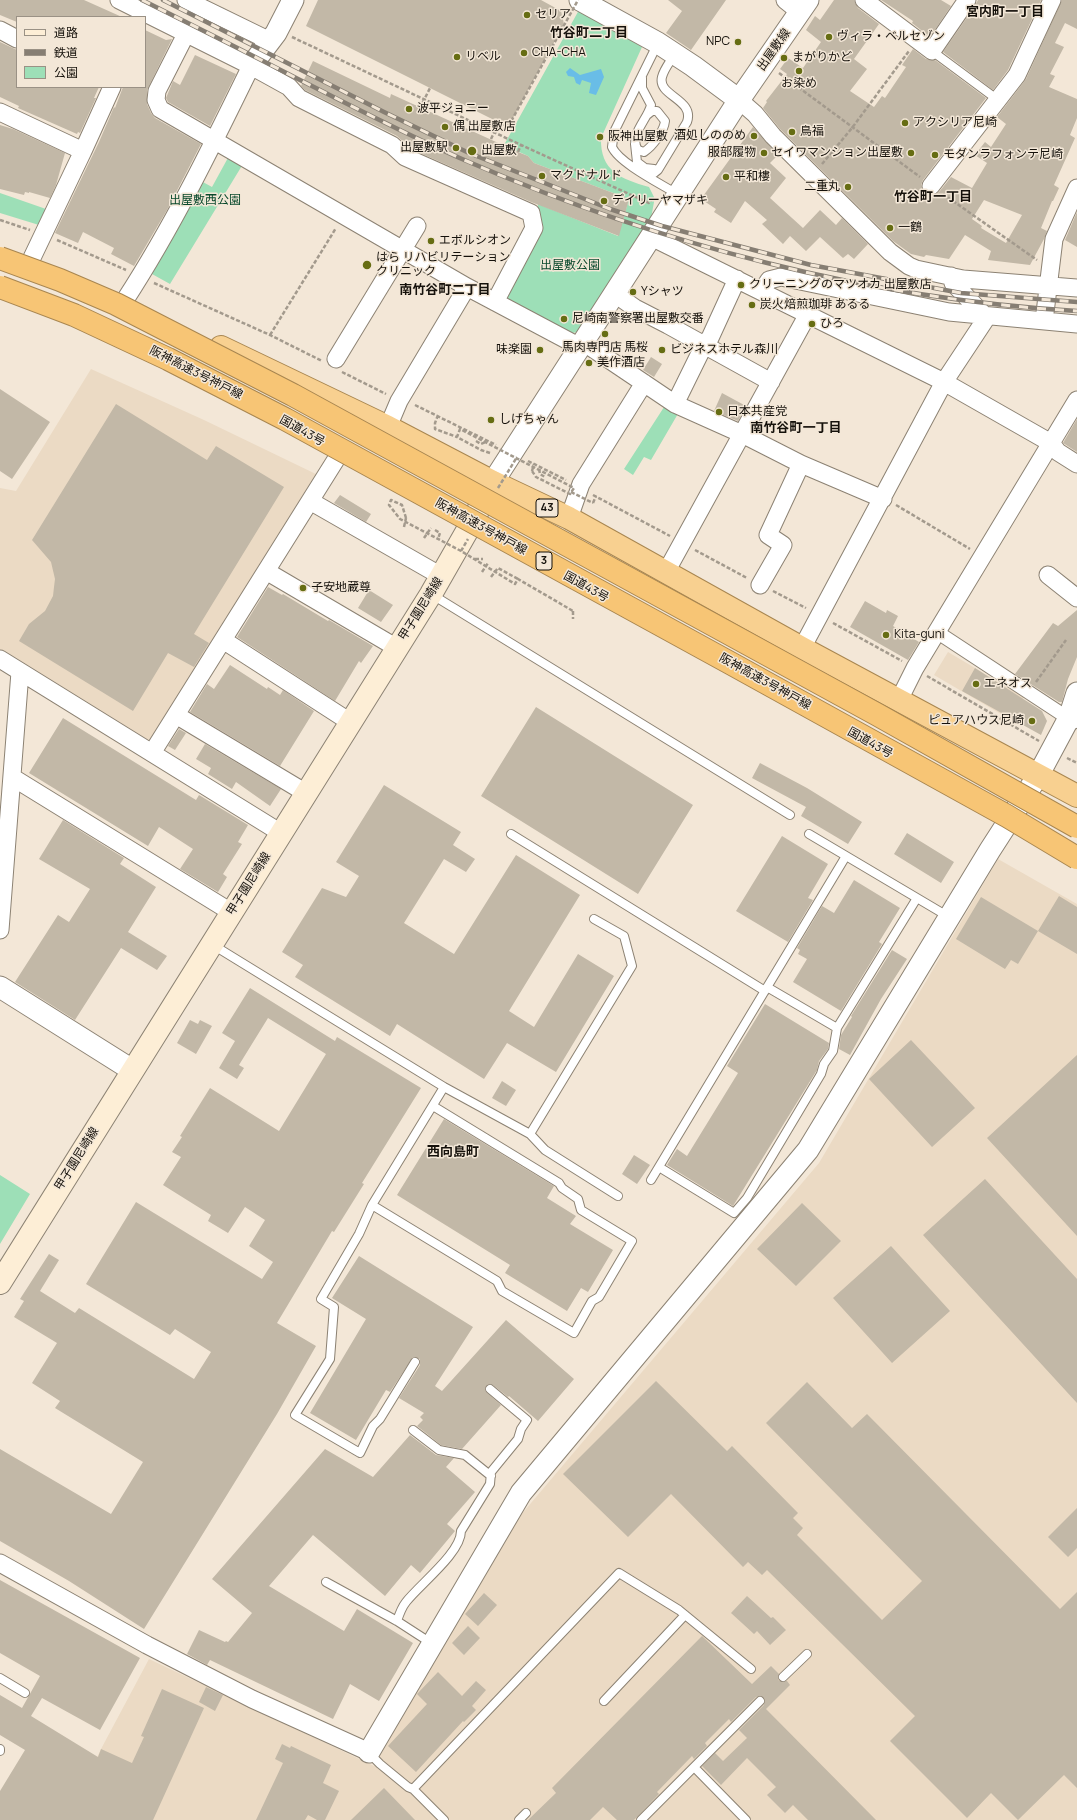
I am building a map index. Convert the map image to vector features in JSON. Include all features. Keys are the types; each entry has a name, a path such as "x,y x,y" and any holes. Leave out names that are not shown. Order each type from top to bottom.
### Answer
{"highway":[{"name":"43","path":"0,252 64,275 125,300 388,427 493,482 569,518 802,648 1039,774 1077,796"},
{"name":"阪神高速3号神戸線","path":"0,258 60,280 116,304 293,395 878,715 1077,827"},
{"name":"阪神高速3号神戸線","path":"0,287 74,315 168,359 278,415 1007,816 1077,859"},
{"name":"国道43号","path":"0,291 37,304 173,363 287,422 340,453 1077,859"}],"main road":[{"name":"甲子園尼崎線","path":"1,1277 436,585 493,482"}],"street":[{"path":"119,0 142,14 252,66 289,87 299,98 392,144 405,157 531,213 534,228 495,302"},
{"path":"186,0 270,41"},
{"path":"125,300 192,184 252,66 276,34 293,0"},
{"path":"579,0 658,43 738,100 755,114 773,136 890,252 909,266 916,269 964,279 1077,288"},
{"path":"864,0 932,51 967,0"},
{"path":"931,186 1017,75 1052,0"},
{"name":"出屋敷線","path":"493,482 615,294 798,4"},
{"path":"0,30 16,38"},
{"path":"186,34 157,92 156,100 160,109 467,287 582,344 675,404 742,434 802,464 883,498"},
{"path":"30,262 112,88"},
{"path":"0,112 83,151"},
{"path":"1044,321 1054,239 1077,188"},
{"path":"333,364 417,226"},
{"path":"651,237 737,278 944,382 1051,443 1058,452 1077,464"},
{"path":"951,276 953,283 985,316"},
{"path":"675,404 704,346 710,338 737,278"},
{"path":"762,291 769,280 781,278 949,312 1077,324"},
{"path":"388,427 399,401 467,287"},
{"path":"615,294 635,308 668,324 704,346 771,382"},
{"path":"666,572 808,314"},
{"path":"802,648 944,382 985,320 985,316"},
{"path":"569,518 581,484 644,383"},
{"path":"899,700 915,668 1077,400"},
{"path":"152,753 340,453"},
{"path":"760,585 783,545 768,535 802,464"},
{"path":"310,501 436,585"},
{"path":"266,571 397,648"},
{"path":"1048,575 1077,598"},
{"path":"937,632 1073,721"},
{"path":"223,640 350,722"},
{"path":"0,659 281,833"},
{"path":"0,930 4,830 12,777 20,672"},
{"path":"0,1563 147,1645 252,1699 368,1752 521,1494 808,1150 1009,821 1073,721 1077,693"},
{"path":"176,715 306,793"},
{"path":"12,777 231,912"},
{"path":"0,987 132,1070"}],"lane":[{"path":"658,43 614,132 612,147 617,155 678,195"},
{"path":"932,51 998,100"},
{"path":"641,172 653,174 658,170 687,122 689,116 686,107 664,88 662,82 664,71 675,54"},
{"path":"635,143 638,150 644,152 649,149 664,126 665,121 642,88 642,74"},
{"path":"650,101 650,108 636,137 635,156 638,162 645,168 658,170"},
{"path":"647,115 652,111 657,111"},
{"path":"436,585 790,815"},
{"path":"511,834 766,989 837,1028"},
{"path":"809,834 950,917"},
{"path":"651,1180 846,856"},
{"path":"659,1167 734,1213 746,1198 821,1074 824,1064 833,1051 837,1028 917,898"},
{"path":"530,1134 632,966 624,936 594,919"},
{"path":"211,944 444,1087 530,1134 545,1150 618,1196"},
{"path":"415,1362 380,1419 373,1426 360,1453 295,1415 330,1359 334,1307 321,1299 359,1234 372,1205 444,1087"},
{"path":"372,1205 497,1281 502,1291 574,1333 592,1301 599,1297 632,1241 582,1210 578,1198 562,1188 559,1183 432,1106"},
{"path":"396,1621 405,1603 451,1553 461,1538 461,1531 490,1484 491,1472 518,1439 521,1429 527,1420 490,1389"},
{"path":"413,1430 439,1450 465,1455 491,1476"},
{"path":"413,1789 619,1572 685,1615 751,1669"},
{"path":"326,1582 396,1621 432,1644"},
{"path":"604,1701 685,1615"},
{"path":"782,1677 808,1654"},
{"path":"0,1678 25,1693"},
{"path":"641,1820 760,1701"},
{"path":"368,1752 380,1764 408,1787 413,1789 442,1820"},
{"path":"694,1767 746,1820"},
{"path":"519,1820 526,1813"}],"path":[{"path":"491,140 500,122 508,127 579,0"},
{"path":"291,36 521,145 649,203 654,196"},
{"path":"813,175 852,128 917,40"},
{"path":"774,70 931,186 1041,263"},
{"path":"420,108 430,88"},
{"path":"518,152 521,145"},
{"path":"270,335 343,215"},
{"path":"0,220 43,234 140,276 333,364 399,401 420,406"},
{"path":"438,415 435,423 435,429 457,437 480,450 490,453"},
{"path":"457,437 460,429 477,440 486,442 574,488 572,492"},
{"path":"534,464 532,471 536,477 570,494 572,492 593,504 596,496"},
{"path":"539,469 540,474 545,477 547,473"},
{"path":"883,498 983,557"},
{"path":"404,527 406,518 402,505 391,500 389,505 400,519 438,539 515,584 518,579"},
{"path":"424,538 431,528"},
{"path":"435,530 440,533 438,539"},
{"path":"475,560 483,559"},
{"path":"482,572 488,563"},
{"path":"491,577 498,568 573,611 573,619"},
{"path":"1029,692 1066,640"}],"shaded area":[{"path":"91,369 204,420 320,476 153,739 145,740 0,650 0,488 16,491"},
{"name":"エネオス","path":"948,652 1024,697 1011,720 934,675"},
{"path":"998,859 1077,904 1077,1820 68,1820 101,1749 149,1659 374,1766 520,1516 819,1163"}],"green space":[{"name":"出屋敷公園","path":"579,10 642,47 601,138 604,158 608,166 621,177 649,187 654,197 654,202 650,224 579,332 571,333 509,300 506,295 537,216 538,204 618,236 629,199 534,163 528,156 504,145"},
{"name":"出屋敷西公園","path":"229,156 243,164 170,284 152,274 153,268 201,181 212,187"},
{"path":"0,193 46,209 39,225 0,213"},
{"path":"666,404 679,412 651,460 644,457 633,475 624,469"},
{"path":"0,1175 30,1194 0,1244"}],"water":[{"path":"570,68 580,75 601,69 604,77 596,95 589,93 591,83 582,80 580,85 576,83 574,77 568,76 566,72"}],"building":[{"path":"0,0 84,0 120,16 16,16 16,22 0,15"},
{"name":"リベル","path":"318,0 541,0 561,11 564,24 508,127 306,26"},
{"path":"668,0 726,0 691,50 666,33 682,11"},
{"path":"834,0 854,0 858,8 879,24 854,59 867,69 850,91 874,107 882,96 885,98 906,67 902,65 913,49 926,59 935,60 986,98 923,180 921,185 922,190 925,194 930,196 939,192 951,177 972,188 987,163 975,155 985,142 991,147 1006,124 997,117 1026,79 1062,0 1077,0 1077,29 1065,23 1055,43 1064,47 1050,74 1055,76 1049,87 1077,99 1077,118 1070,135 1075,138 1054,185 1059,188 1041,228 1047,231 1030,265 988,260 991,251 965,235 949,259 926,255 924,257 911,254 893,241 780,129 763,108 767,102 766,101 787,74 780,69 788,58 803,68 821,42 806,30 815,16 820,20","holes":["984,200 1022,215 1006,243 981,228 982,226 972,219"]},
{"path":"881,0 941,0 951,6 930,37 912,23 913,21"},
{"path":"978,0 1041,0 1008,70 993,90 943,52 968,16 969,17"},
{"path":"146,30 166,40 172,39 147,90 147,104 155,118 201,144 167,210 134,266 111,254 114,248 83,232 78,243 55,233 99,142 114,107 115,108 123,88 146,88"},
{"path":"0,42 16,50 16,88 99,88 94,98 96,98 80,133 78,132 77,134 18,108 19,106 0,97"},
{"path":"195,55 236,74 210,126 168,102 166,98 173,81 180,85"},
{"name":"出屋敷駅","path":"313,61 390,98 391,94 528,156 534,163 629,199 619,236 531,202 411,149 397,136 305,90 301,86"},
{"path":"0,125 13,129 65,153 56,185 50,198 29,192 25,192 24,195 0,189"},
{"path":"753,127 778,155 770,163 786,178 770,198 803,228 820,210 836,225 842,218 868,244 854,259 848,254 843,258 820,237 806,251 790,236 783,244 762,224 767,220 745,201 731,223 714,212 716,209 701,199"},
{"path":"1077,212 1077,247 1065,240"},
{"path":"651,357 662,364 654,377 643,370"},
{"path":"0,389 50,422 12,479 0,471"},
{"path":"722,393 746,406 738,421 714,411"},
{"path":"116,404 207,460 216,446 284,487 194,634 209,643 194,667 168,653 133,711 19,641 29,624 45,611 53,596 55,579 51,562 32,540"},
{"path":"1077,419 1077,452 1063,443"},
{"path":"340,495 371,514 366,522 334,503"},
{"path":"268,587 282,595 283,594 373,646 361,663 359,661 335,701 237,637"},
{"path":"369,590 393,605 381,622 358,608"},
{"name":"Kita-guni","path":"865,601 886,613 887,610 898,616 893,626 919,642 908,660 850,627"},
{"path":"1077,610 1077,657 1068,679 1062,702 1059,702 1015,674 1053,623 1058,626"},
{"path":"230,665 267,689 268,687 280,695 283,690 314,711 280,766 190,712 207,684 214,689"},
{"path":"975,668 1042,711 1047,721 1041,735 962,691"},
{"path":"536,707 693,805 638,894 481,796"},
{"path":"63,718 196,800 199,795 248,825 238,842 242,844 223,874 227,877 218,892 180,869 193,849 159,827 148,846 29,773"},
{"path":"179,729 186,733 175,750 168,746"},
{"path":"205,744 281,789 270,806 236,782 232,789 208,774 211,768 196,759"},
{"path":"760,763 807,788 862,822 848,844 801,816 806,807 752,778"},
{"path":"384,785 461,832 453,845 475,859 466,872 444,859 404,923 454,954 516,855 580,895 509,1011 534,1027 578,954 614,976 556,1072 507,1043 484,1079 397,1024 390,1036 295,977 303,965 282,952 322,888 346,897 359,876 336,862"},
{"path":"63,820 124,858 120,864 156,887 128,932 167,956 157,970 121,948 75,1020 15,982 58,915 69,922 90,889 39,859"},
{"path":"907,833 954,862 941,883 894,854"},
{"path":"782,836 828,864 808,898 813,900 788,942 736,911"},
{"path":"854,880 900,908 879,942 882,944 841,1011 793,982 807,959 798,954 800,950 797,948 822,906 834,913"},
{"path":"1059,896 1077,907 1077,954 1038,931"},
{"path":"981,897 1038,931 1018,964 1011,960 1005,969 956,939"},
{"path":"892,950 907,959 881,999 850,1055 839,1049 841,1035 852,1017 851,1016"},
{"path":"250,988 335,1041 337,1037 421,1088 362,1183 364,1184 334,1232 332,1231 277,1323 316,1346 277,1414 144,1629 69,1581 0,1541 0,1449 111,1514 143,1462 55,1408 60,1401 32,1383 57,1343 14,1317 24,1301 20,1299 49,1254 59,1260 40,1291 75,1313 79,1308 194,1379 211,1352 175,1329 170,1335 86,1284 136,1202 262,1279 273,1262 249,1246 265,1220 245,1207 228,1233 208,1221 211,1215 163,1185 181,1157 172,1152 182,1137 180,1136 210,1088 279,1131 326,1054 268,1018 239,1065 244,1068 237,1079 219,1068 235,1041 222,1033"},
{"path":"765,1004 829,1043 828,1049 819,1061 817,1070 733,1206 667,1165 677,1149 687,1156 738,1073 727,1066"},
{"path":"190,1020 198,1024 200,1020 212,1026 196,1054 177,1043"},
{"path":"911,1040 975,1108 932,1147 869,1079"},
{"path":"1077,1055 1077,1236 987,1138"},
{"path":"502,1081 516,1090 506,1106 492,1098"},
{"path":"444,1119 554,1186 547,1198 576,1216 570,1224 613,1250 588,1292 581,1288 567,1311 505,1273 510,1265 397,1195"},
{"path":"634,1155 650,1165 637,1184 622,1174"},
{"path":"985,1179 1077,1279 1077,1403 923,1235"},
{"path":"802,1203 841,1241 796,1286 757,1249"},
{"path":"891,1246 950,1311 892,1363 833,1298"},
{"path":"359,1256 473,1327 435,1386 442,1391 506,1320 574,1379 538,1421 509,1396 508,1397 493,1385 488,1384 485,1391 501,1405 462,1449 441,1445 417,1426 423,1420 420,1417 424,1413 399,1398 420,1365 420,1359 413,1357 390,1392 386,1390 356,1440 310,1413 366,1319 332,1298"},
{"path":"656,1381 727,1451 732,1446 798,1513 793,1518 803,1528 797,1535 882,1620 922,1581 766,1423 807,1382 852,1428 867,1414 1060,1609 1077,1592 1077,1788 1064,1775 1018,1820 991,1793 967,1818 890,1741 915,1716 767,1570 762,1575 748,1562 743,1567 671,1494 628,1537 563,1474"},
{"path":"410,1435 436,1455 454,1458 446,1467 475,1492 447,1524 455,1531 420,1573 411,1565 385,1596 313,1535 269,1586 344,1631 357,1609 413,1643 379,1701 350,1684 333,1719 210,1660 207,1665 187,1654 199,1630 228,1642 252,1613 212,1579 325,1449 373,1477"},
{"path":"1077,1508 1077,1548 1068,1557 1048,1537"},
{"path":"0,1580 140,1658 100,1730 42,1698 31,1716 98,1757 101,1749 132,1763 144,1737 141,1736 162,1689 204,1708 153,1820 0,1820 0,1791 25,1750 0,1735 0,1695 22,1708 40,1676 0,1653"},
{"path":"484,1593 497,1605 478,1626 465,1614"},
{"path":"747,1596 771,1618 773,1617 786,1630 770,1645 757,1631 754,1634 731,1613"},
{"path":"468,1626 480,1638 464,1655 452,1643"},
{"path":"702,1636 752,1684 771,1666 779,1674 779,1681 787,1681 790,1685 766,1709 876,1820 808,1820 793,1805 785,1813 767,1795 776,1787 747,1758 721,1785 702,1766 715,1753 723,1761 747,1738 739,1730 764,1705 765,1699 761,1696 756,1697 731,1722 729,1719 705,1743 707,1746 694,1759 692,1756 657,1792 659,1794 634,1820 617,1820 603,1807 590,1820 528,1820 556,1793 552,1788"},
{"path":"438,1672 462,1696 476,1681 486,1690 472,1706 476,1710 464,1722 463,1721 416,1772 388,1746 427,1704 417,1694"},
{"path":"206,1687 223,1695 215,1711 199,1702"},
{"path":"282,1744 290,1748 291,1746 331,1765 323,1783 339,1791 325,1820 317,1820 308,1815 305,1820 256,1820 283,1763 275,1759"},
{"path":"384,1788 415,1820 351,1820"}],"railway":[{"path":"142,0 383,122 447,152 541,191 615,218 690,242 766,263 843,280 921,294 999,305 1077,311"},
{"path":"163,0 384,112 469,153 610,209 662,226 811,265 961,293 1077,302"}],"place":[{"name":"セリア","path":"527,15"},
{"name":"ヴィラ・ベルセゾン","path":"829,37"},
{"name":"NPC","path":"738,42"},
{"name":"CHA-CHA","path":"524,53"},
{"name":"リベル","path":"457,57"},
{"name":"まがりかど","path":"784,58"},
{"name":"お染め","path":"799,71"},
{"name":"波平ジョニー","path":"409,109"},
{"name":"アクシリア尼崎","path":"905,123"},
{"name":"偶 出屋敷店","path":"445,127"},
{"name":"鳥福","path":"792,132"},
{"name":"酒処しののめ","path":"754,136"},
{"name":"阪神出屋敷","path":"600,137"},
{"name":"出屋敷駅","path":"456,148"},
{"name":"出屋敷","path":"472,151"},
{"name":"服部履物","path":"764,153"},
{"name":"セイワマンション出屋敷","path":"911,153"},
{"name":"モダンラフォンテ尼崎","path":"935,155"},
{"name":"マクドナルド","path":"542,176"},
{"name":"平和樓","path":"726,177"},
{"name":"二重丸","path":"848,187"},
{"name":"デイリーヤマザキ","path":"604,201"},
{"name":"一鶴","path":"890,228"},
{"name":"エボルシオン","path":"431,241"},
{"name":"はら リハビリテーション クリニック","path":"367,265"},
{"name":"クリーニングのマツオカ 出屋敷店","path":"741,285"},
{"name":"Yシャツ","path":"633,292"},
{"name":"炭火焙煎珈琲 あるる","path":"752,305"},
{"name":"尼崎南警察署出屋敷交番","path":"564,319"},
{"name":"ひろ","path":"812,324"},
{"name":"馬肉専門店 馬桜","path":"605,334"},
{"name":"味楽園","path":"540,350"},
{"name":"ビジネスホテル森川","path":"662,350"},
{"name":"美作酒店","path":"589,363"},
{"name":"日本共産党","path":"719,412"},
{"name":"しげちゃん","path":"491,420"},
{"name":"子安地蔵尊","path":"303,588"},
{"name":"Kita-guni","path":"886,635"},
{"name":"エネオス","path":"976,684"},
{"name":"ピュアハウス尼崎","path":"1032,721"}],"district":[{"name":"宮内町一丁目","path":"1005,12"},
{"name":"竹谷町二丁目","path":"589,33"},
{"name":"竹谷町一丁目","path":"933,197"},
{"name":"南竹谷町二丁目","path":"445,290"},
{"name":"南竹谷町一丁目","path":"796,428"},
{"name":"西向島町","path":"453,1152"}]}
